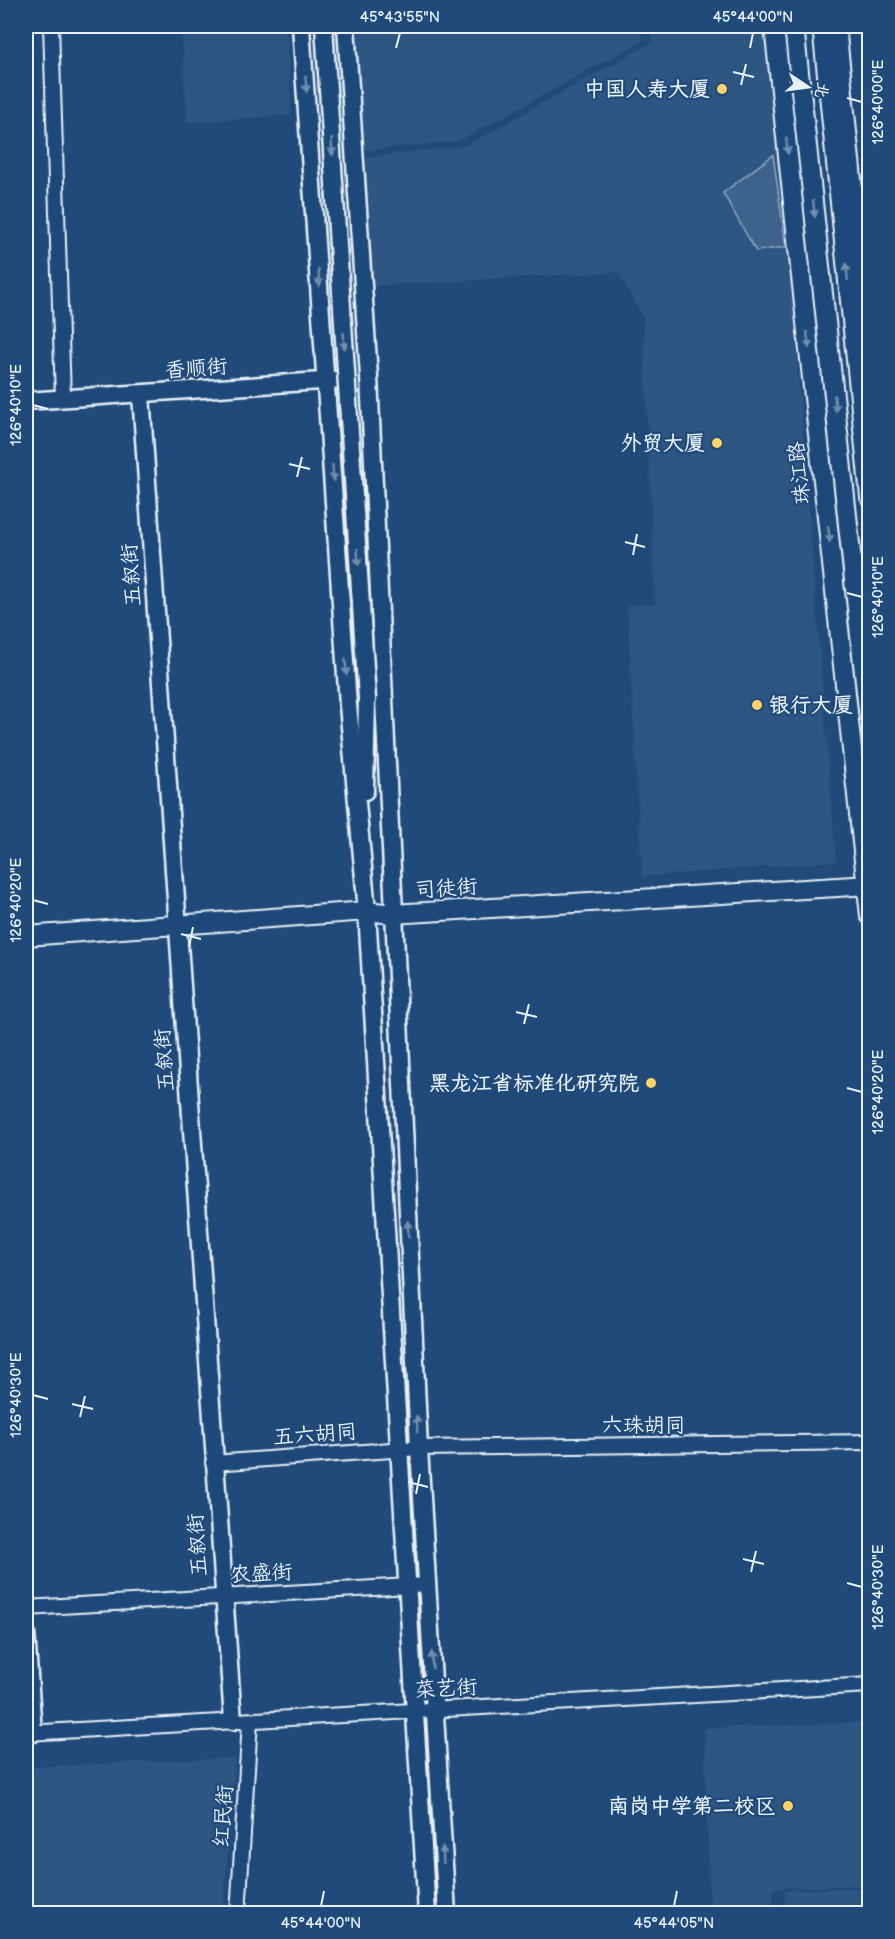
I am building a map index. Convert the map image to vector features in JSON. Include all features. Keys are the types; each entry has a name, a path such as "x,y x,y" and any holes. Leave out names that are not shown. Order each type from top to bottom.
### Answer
{"main road":[{"name":"珠江路","path":"774,26 870,916"},
{"name":"珠江路","path":"794,26 870,728"},
{"path":"822,26 870,497"},
{"path":"836,26 870,352"},
{"name":"司徒街","path":"26,936 178,927 368,911 392,914 868,885"}],"street":[{"path":"51,26 63,398"},
{"path":"301,26 348,705 368,911 427,1914"},
{"path":"324,26 367,699 364,881"},
{"path":"346,26 369,377 392,914 419,1448 447,1914"},
{"name":"香顺街","path":"26,400 141,395 369,377"},
{"name":"五叙街","path":"141,395 213,1463 233,1721"},
{"name":"六珠胡同","path":"419,1448 795,1445 870,1442"},
{"name":"五六胡同","path":"213,1463 419,1448"},
{"name":"农盛街","path":"26,1608 427,1585"},
{"path":"26,1632 29,1733"},
{"name":"菜艺街","path":"29,1733 870,1685"},
{"name":"红民街","path":"238,1914 250,1720"}],"shaded area":[{"path":"26,26 32,26 34,122 26,122"},
{"path":"181,26 286,26 292,115 187,122"},
{"path":"355,26 637,26 644,40 459,141 360,151"},
{"path":"647,26 764,26 789,253 836,861 642,877 627,606 655,604 643,317 617,272 368,286 362,158 465,146 653,42"},
{"path":"773,155 786,247 756,251 723,193"},
{"name":"南岗中学第二校区","path":"869,1722 869,1885 773,1888 774,1913 710,1913 704,1728"},
{"path":"235,1758 223,1913 26,1913 26,1767"},
{"path":"869,1888 869,1913 785,1913 785,1890"}],"place":[{"name":"中国人寿大厦","path":"722,89"},
{"name":"外贸大厦","path":"717,443"},
{"name":"银行大厦","path":"757,705"},
{"name":"黑龙江省标准化研究院","path":"651,1083"},
{"name":"南岗中学第二校区","path":"788,1806"}]}
